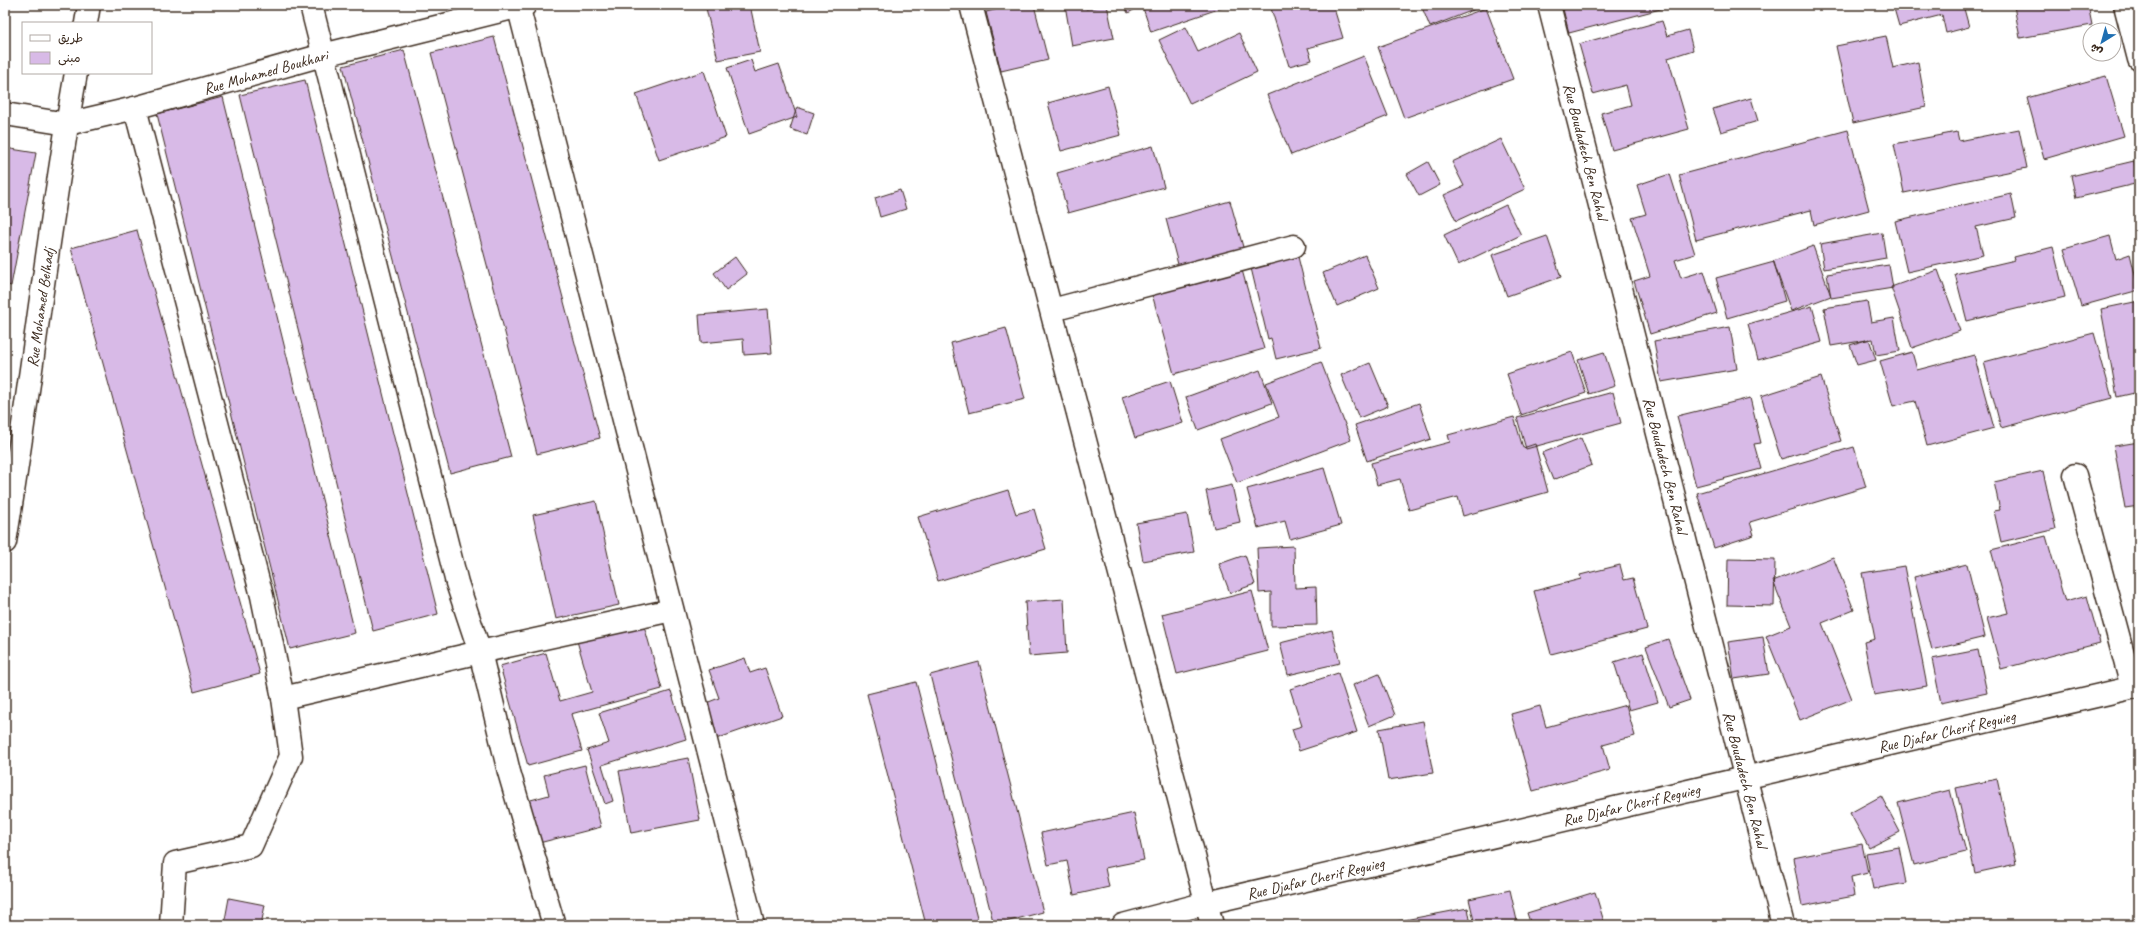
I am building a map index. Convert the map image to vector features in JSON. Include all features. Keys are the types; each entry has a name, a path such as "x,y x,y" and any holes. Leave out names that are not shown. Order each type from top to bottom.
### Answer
{"street":[{"path":"86,22 89,5"},
{"path":"311,5 457,583 480,652 509,772 554,925"},
{"path":"972,5 1212,925"},
{"name":"Rue Boudadech Ben Rahal","path":"1549,5 1783,925"},
{"path":"2125,5 2139,59"},
{"path":"520,6 753,925"},
{"name":"Rue Mohamed Boukhari","path":"5,114 67,124 135,108 323,55 520,6"},
{"name":"Rue Mohamed Belhadj","path":"5,542 24,432 67,124 76,74"},
{"path":"135,108 262,596 283,698 291,756 252,846 175,863 171,925"},
{"path":"1052,310 1294,246"},
{"path":"2075,475 2136,687"},
{"path":"283,698 480,652 672,610"},
{"name":"Rue Djafar Cherif Reguieg","path":"1123,925 1207,903 2136,687"}],"building":[{"path":"334,5 352,5 335,9"},
{"path":"723,5 750,5 760,52 718,60 706,8"},
{"path":"1015,5 1034,5 1048,60 1001,71 986,12"},
{"path":"1065,5 1086,5 1086,9 1107,5 1114,38 1072,46"},
{"path":"1124,5 1143,5 1128,13"},
{"path":"1151,5 1230,5 1151,32 1143,8"},
{"path":"1270,5 1333,5 1343,38 1308,48 1312,60 1289,66"},
{"path":"1382,5 1396,5 1383,8"},
{"path":"1421,5 1486,5 1430,27"},
{"path":"1562,5 1667,5 1668,7 1569,33"},
{"path":"1893,5 1963,5 1969,27 1946,33 1942,15 1899,26"},
{"path":"2088,5 2091,22 2082,22 2082,27 2020,38 2014,6"},
{"path":"1486,8 1513,79 1404,118 1378,47"},
{"path":"1662,21 1667,36 1688,30 1693,50 1668,58 1689,129 1612,150 1601,113 1631,105 1626,85 1593,94 1579,44"},
{"path":"1186,27 1198,52 1239,33 1257,72 1190,104 1159,40"},
{"path":"1886,36 1893,68 1918,62 1926,107 1853,123 1836,46"},
{"path":"494,37 600,438 537,454 431,53"},
{"path":"404,50 511,457 450,473 343,66"},
{"path":"1364,56 1388,116 1291,155 1267,95"},
{"path":"751,60 755,72 779,64 797,117 749,134 727,68"},
{"path":"704,71 726,137 659,160 636,94"},
{"path":"2106,76 2124,136 2044,159 2027,98"},
{"path":"305,80 438,614 373,631 240,95"},
{"path":"1108,86 1121,135 1061,151 1048,103"},
{"path":"223,97 355,633 290,649 157,114"},
{"path":"1751,98 1758,121 1721,132 1713,109"},
{"path":"797,107 814,113 807,135 790,129"},
{"path":"2019,129 2027,168 1904,193 1894,144 1957,132 1959,141"},
{"path":"1848,130 1869,210 1814,225 1811,210 1696,240 1679,175"},
{"path":"1501,139 1525,189 1456,221 1444,195 1464,186 1452,162"},
{"path":"1153,146 1164,187 1068,213 1057,173"},
{"path":"5,148 36,153 11,286 5,284"},
{"path":"2134,161 2139,183 2076,198 2071,176"},
{"path":"1428,162 1440,185 1419,196 1407,174"},
{"path":"1670,174 1695,254 1675,260 1681,278 1704,271 1717,313 1650,334 1634,281 1650,276 1632,218 1646,214 1637,185"},
{"path":"900,190 906,209 880,217 875,198"},
{"path":"2011,194 2016,218 1976,227 1983,255 1907,272 1895,221"},
{"path":"1230,201 1245,254 1180,272 1166,219"},
{"path":"1506,205 1521,235 1458,265 1444,235"},
{"path":"137,230 260,674 194,692 71,248"},
{"path":"1882,233 1886,258 1824,269 1820,244"},
{"path":"1547,236 1561,277 1507,296 1492,255"},
{"path":"2110,236 2116,259 2130,254 2139,290 2081,306 2064,249"},
{"path":"1813,246 1831,296 1791,311 1773,261"},
{"path":"2053,247 2065,297 1967,321 1955,274 2015,260 2014,257"},
{"path":"1365,255 1379,288 1337,306 1323,273"},
{"path":"735,257 747,274 726,290 714,273"},
{"path":"1298,257 1321,348 1276,359 1271,338 1268,339 1251,268"},
{"path":"1774,262 1785,301 1727,318 1716,278"},
{"path":"1889,265 1893,288 1831,298 1827,274"},
{"path":"1242,270 1264,349 1174,374 1152,294"},
{"path":"1938,270 1960,331 1912,348 1891,287"},
{"path":"5,294 9,295 5,317"},
{"path":"1867,301 1871,322 1894,318 1900,351 1876,355 1873,339 1831,346 1824,308"},
{"path":"2139,301 2139,392 2117,397 2101,309"},
{"path":"1812,306 1822,342 1758,360 1748,324"},
{"path":"768,309 772,353 744,355 743,339 701,343 699,315"},
{"path":"1730,327 1737,369 1661,382 1654,341"},
{"path":"1006,328 1025,399 969,413 951,343"},
{"path":"2094,333 2112,398 2001,428 1984,362"},
{"path":"1869,339 1876,360 1857,365 1850,345"},
{"path":"1572,352 1586,393 1521,415 1507,374"},
{"path":"1604,352 1615,386 1589,394 1578,360"},
{"path":"1912,352 1917,370 1974,355 1994,428 1927,446 1915,401 1893,406 1880,361"},
{"path":"1321,362 1351,440 1237,483 1220,439 1279,417 1266,383"},
{"path":"1370,363 1388,406 1359,418 1341,375"},
{"path":"1260,370 1272,403 1198,430 1186,397"},
{"path":"1821,377 1841,441 1781,459 1761,396"},
{"path":"1170,381 1183,423 1135,438 1122,397"},
{"path":"1613,392 1621,423 1526,449 1517,418"},
{"path":"1750,398 1761,443 1754,444 1761,469 1696,486 1677,416"},
{"path":"1419,403 1431,439 1367,461 1355,425"},
{"path":"1514,417 1523,448 1535,444 1548,492 1463,516 1458,497 1409,510 1400,479 1377,485 1371,463 1450,442 1448,435"},
{"path":"1581,438 1592,465 1553,480 1542,453"},
{"path":"2139,442 2139,506 2125,508 2114,446"},
{"path":"1854,447 1866,487 1750,522 1754,535 1714,548 1697,493"},
{"path":"1324,468 1341,525 1290,539 1285,521 1258,528 1247,489"},
{"path":"2043,471 2056,529 2001,542 1994,511 2000,510 1994,482"},
{"path":"1232,485 1240,522 1214,528 1206,491"},
{"path":"1008,490 1016,514 1034,509 1046,549 938,581 918,517"},
{"path":"596,501 619,605 556,619 533,515"},
{"path":"1187,514 1194,552 1143,561 1136,523"},
{"path":"2046,536 2065,602 2087,596 2100,643 2001,669 1987,618 2008,613 1991,550"},
{"path":"1294,546 1295,588 1316,587 1317,625 1271,626 1271,592 1259,593 1257,548"},
{"path":"1245,555 1255,584 1230,593 1219,564"},
{"path":"1833,557 1854,610 1822,623 1852,699 1800,720 1766,636 1791,626 1773,581"},
{"path":"1728,559 1775,560 1774,606 1727,605"},
{"path":"1967,564 1985,637 1932,650 1914,577"},
{"path":"1620,565 1624,580 1633,578 1647,629 1551,654 1534,591 1581,579 1580,575"},
{"path":"1904,566 1927,686 1874,695 1864,642 1875,639 1862,573"},
{"path":"1252,591 1268,651 1177,674 1162,614"},
{"path":"1064,599 1067,653 1029,656 1025,602"},
{"path":"643,622 662,689 571,714 582,751 528,766 500,666 546,653 560,701 592,692 577,641"},
{"path":"1332,630 1340,663 1288,675 1280,643"},
{"path":"1763,637 1769,674 1734,679 1728,642"},
{"path":"1668,639 1690,700 1669,707 1646,647"},
{"path":"1978,650 1987,693 1941,703 1932,659"},
{"path":"1643,653 1658,702 1629,710 1614,662"},
{"path":"745,658 750,673 765,668 782,716 713,740 701,705 719,698 709,670"},
{"path":"979,662 1043,912 994,925 930,675"},
{"path":"1338,673 1357,732 1299,751 1292,729 1302,726 1290,689"},
{"path":"1379,674 1395,715 1369,726 1353,685"},
{"path":"916,682 979,925 926,925 867,694"},
{"path":"671,691 686,739 602,765 613,801 605,804 587,750 609,743 599,713"},
{"path":"1626,705 1635,736 1603,745 1610,770 1533,791 1511,714 1540,706 1546,727"},
{"path":"1423,721 1433,773 1388,780 1379,729"},
{"path":"688,758 700,820 631,833 619,771"},
{"path":"585,765 601,827 539,843 527,801 549,795 544,775"},
{"path":"1997,779 2016,864 1975,873 1956,788"},
{"path":"1950,790 1966,852 1914,865 1898,803"},
{"path":"1881,796 1900,832 1869,848 1850,813"},
{"path":"1134,813 1144,860 1105,868 1109,887 1074,895 1067,861 1048,865 1041,833"},
{"path":"1862,844 1868,873 1851,877 1854,896 1802,906 1793,858"},
{"path":"1899,847 1906,883 1873,889 1866,853"},
{"path":"1510,890 1518,925 1475,925 1469,899"},
{"path":"1595,892 1605,925 1531,925 1527,913"},
{"path":"229,898 265,905 261,925 224,925"},
{"path":"1468,908 1471,925 1378,925"}]}
